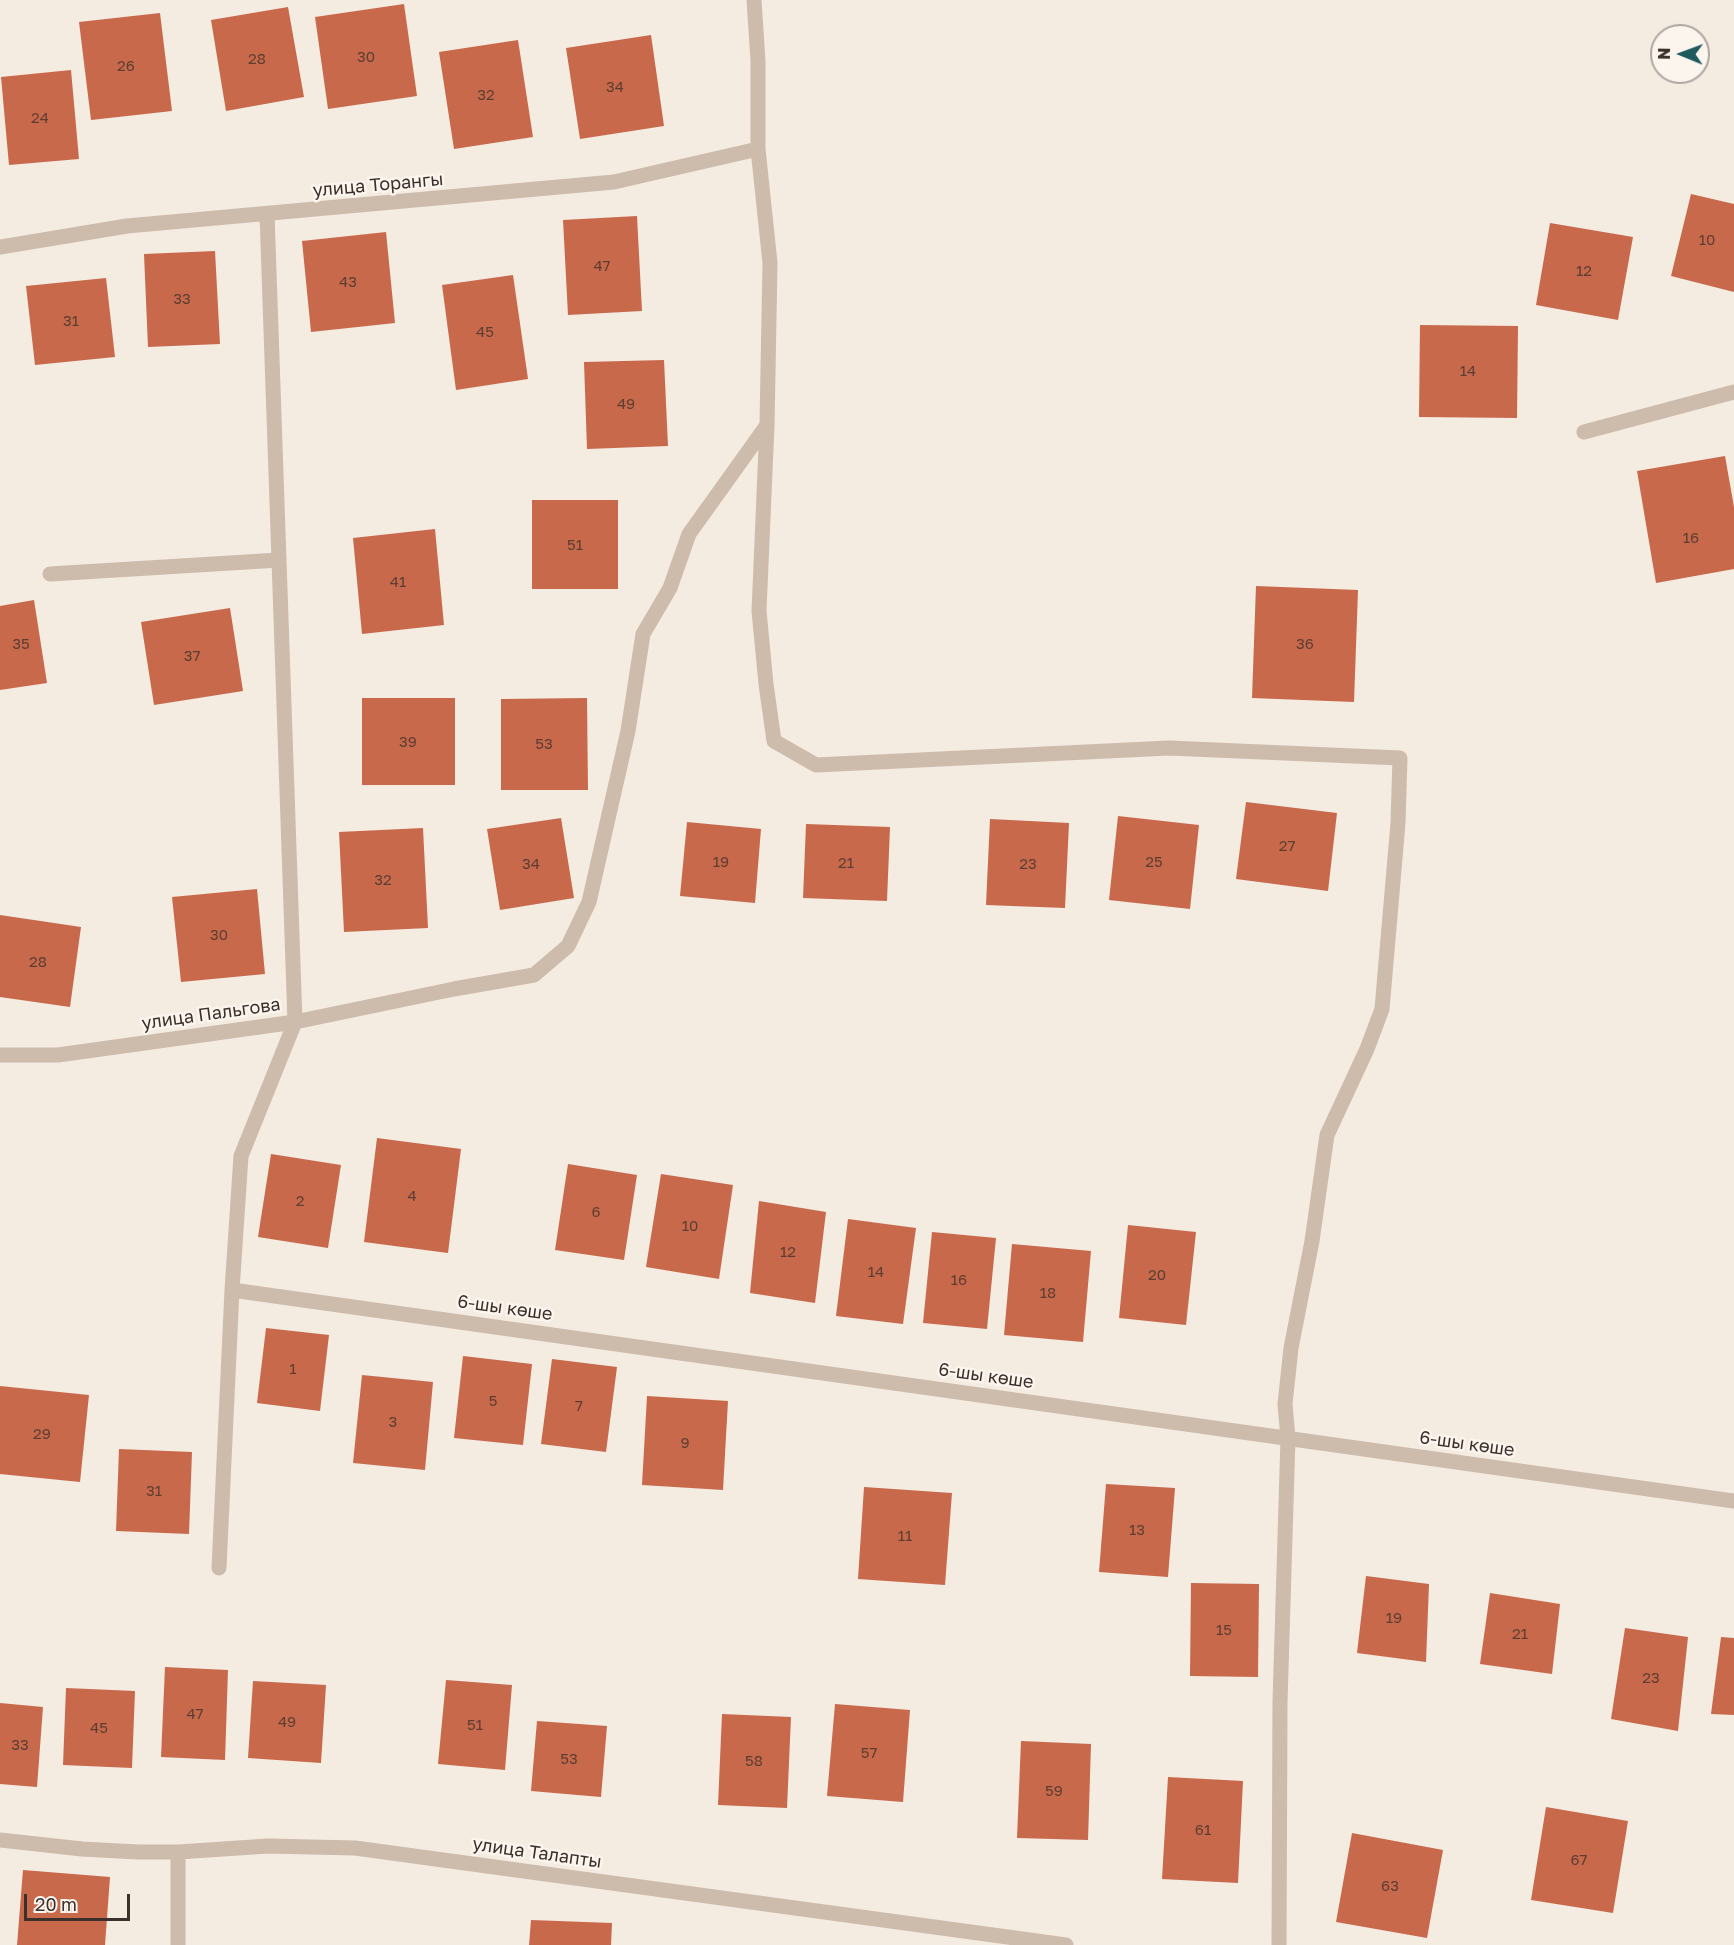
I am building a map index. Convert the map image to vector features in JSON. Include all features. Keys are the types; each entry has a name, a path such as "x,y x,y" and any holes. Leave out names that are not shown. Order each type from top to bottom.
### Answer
{"street":[{"path":"754,0 758,61 758,149 770,263 767,425 759,611 774,741 816,765 1169,748 1400,758 1398,823 1382,1009 1367,1049 1327,1135 1312,1241 1291,1348 1286,1404 1288,1438 1280,1702 1279,1945"},
{"name":"улица Торангы","path":"0,247 127,226 614,182 758,149"},
{"path":"267,214 295,1022 534,975 568,946 589,902 628,731 643,634 670,588 689,534 767,425"},
{"path":"1584,432 1734,392"},
{"path":"50,574 279,560"},
{"name":"улица Пальгова","path":"0,1055 58,1055 295,1022 241,1156 232,1290 219,1568"},
{"name":"6-шы көше","path":"232,1290 1734,1501"},
{"name":"улица Талапты","path":"0,1840 82,1849 178,1852 268,1846 355,1848 1066,1945"},
{"path":"178,1852 178,1945"}],"building":[{"path":"404,4 417,96 328,109 315,17"},
{"path":"288,7 304,97 226,111 211,20"},
{"path":"160,13 172,111 91,120 79,22"},
{"path":"651,35 664,126 580,139 566,48"},
{"path":"518,40 533,137 454,149 439,52"},
{"path":"71,70 79,159 9,165 1,77"},
{"path":"1691,194 1734,204 1734,292 1671,276"},
{"path":"637,216 642,311 568,315 563,220"},
{"path":"1550,223 1633,237 1618,320 1536,305"},
{"path":"386,232 395,323 311,332 302,241"},
{"path":"215,251 220,344 148,347 144,254"},
{"path":"513,275 528,379 456,390 442,285"},
{"path":"106,278 115,357 35,365 26,286"},
{"path":"1420,325 1518,326 1517,418 1419,417"},
{"path":"664,360 668,446 587,449 584,362"},
{"path":"1725,456 1734,507 1734,569 1656,583 1637,471"},
{"path":"532,500 618,500 618,589 532,589"},
{"path":"435,529 444,625 362,634 353,538"},
{"path":"1256,586 1358,590 1354,702 1252,698"},
{"path":"34,600 47,683 0,690 0,606"},
{"path":"230,608 243,691 154,705 141,622"},
{"path":"362,698 455,698 455,785 362,785"},
{"path":"587,698 588,790 501,790 501,699"},
{"path":"1246,802 1337,813 1328,891 1236,879"},
{"path":"1118,816 1199,825 1190,909 1109,900"},
{"path":"561,818 574,898 500,910 487,829"},
{"path":"990,819 1069,823 1065,908 986,905"},
{"path":"687,822 761,829 755,903 680,896"},
{"path":"806,824 890,827 887,901 803,898"},
{"path":"423,828 428,928 344,932 339,832"},
{"path":"257,889 265,974 181,982 172,897"},
{"path":"0,915 81,927 70,1007 0,997"},
{"path":"377,1138 461,1149 448,1253 364,1242"},
{"path":"271,1154 341,1165 328,1248 258,1237"},
{"path":"568,1164 637,1175 624,1260 555,1250"},
{"path":"661,1174 733,1185 719,1279 646,1267"},
{"path":"759,1201 826,1212 815,1303 750,1293"},
{"path":"848,1219 916,1228 903,1324 836,1316"},
{"path":"1128,1225 1196,1232 1186,1325 1119,1318"},
{"path":"932,1232 996,1238 987,1329 923,1323"},
{"path":"1012,1244 1091,1251 1083,1342 1004,1335"},
{"path":"266,1328 329,1335 320,1411 257,1403"},
{"path":"463,1356 532,1364 523,1445 454,1438"},
{"path":"552,1359 617,1367 606,1452 541,1444"},
{"path":"362,1375 433,1382 425,1470 353,1463"},
{"path":"0,1386 89,1395 80,1482 0,1474"},
{"path":"647,1396 728,1401 723,1490 642,1485"},
{"path":"119,1449 192,1452 189,1534 116,1531"},
{"path":"1106,1484 1175,1488 1168,1577 1099,1572"},
{"path":"864,1487 952,1493 945,1585 858,1579"},
{"path":"1366,1576 1429,1584 1426,1662 1357,1653"},
{"path":"1191,1583 1259,1584 1258,1677 1190,1676"},
{"path":"1490,1593 1560,1604 1552,1674 1480,1664"},
{"path":"1625,1628 1688,1637 1678,1731 1611,1719"},
{"path":"1721,1637 1734,1638 1734,1715 1711,1714"},
{"path":"165,1667 228,1670 225,1760 161,1757"},
{"path":"446,1680 512,1685 505,1770 438,1764"},
{"path":"253,1681 326,1685 321,1763 248,1758"},
{"path":"66,1688 135,1691 132,1768 63,1765"},
{"path":"0,1703 43,1707 37,1787 0,1784"},
{"path":"835,1704 910,1710 903,1802 827,1796"},
{"path":"722,1714 791,1717 787,1808 718,1805"},
{"path":"537,1721 607,1726 601,1797 531,1791"},
{"path":"1021,1741 1091,1744 1088,1840 1017,1838"},
{"path":"1168,1777 1243,1781 1238,1883 1162,1879"},
{"path":"1546,1807 1628,1821 1613,1913 1531,1900"},
{"path":"1352,1833 1443,1850 1427,1938 1336,1922"},
{"path":"23,1870 110,1877 105,1945 17,1945"},
{"path":"531,1920 612,1923 611,1945 529,1945"}]}
